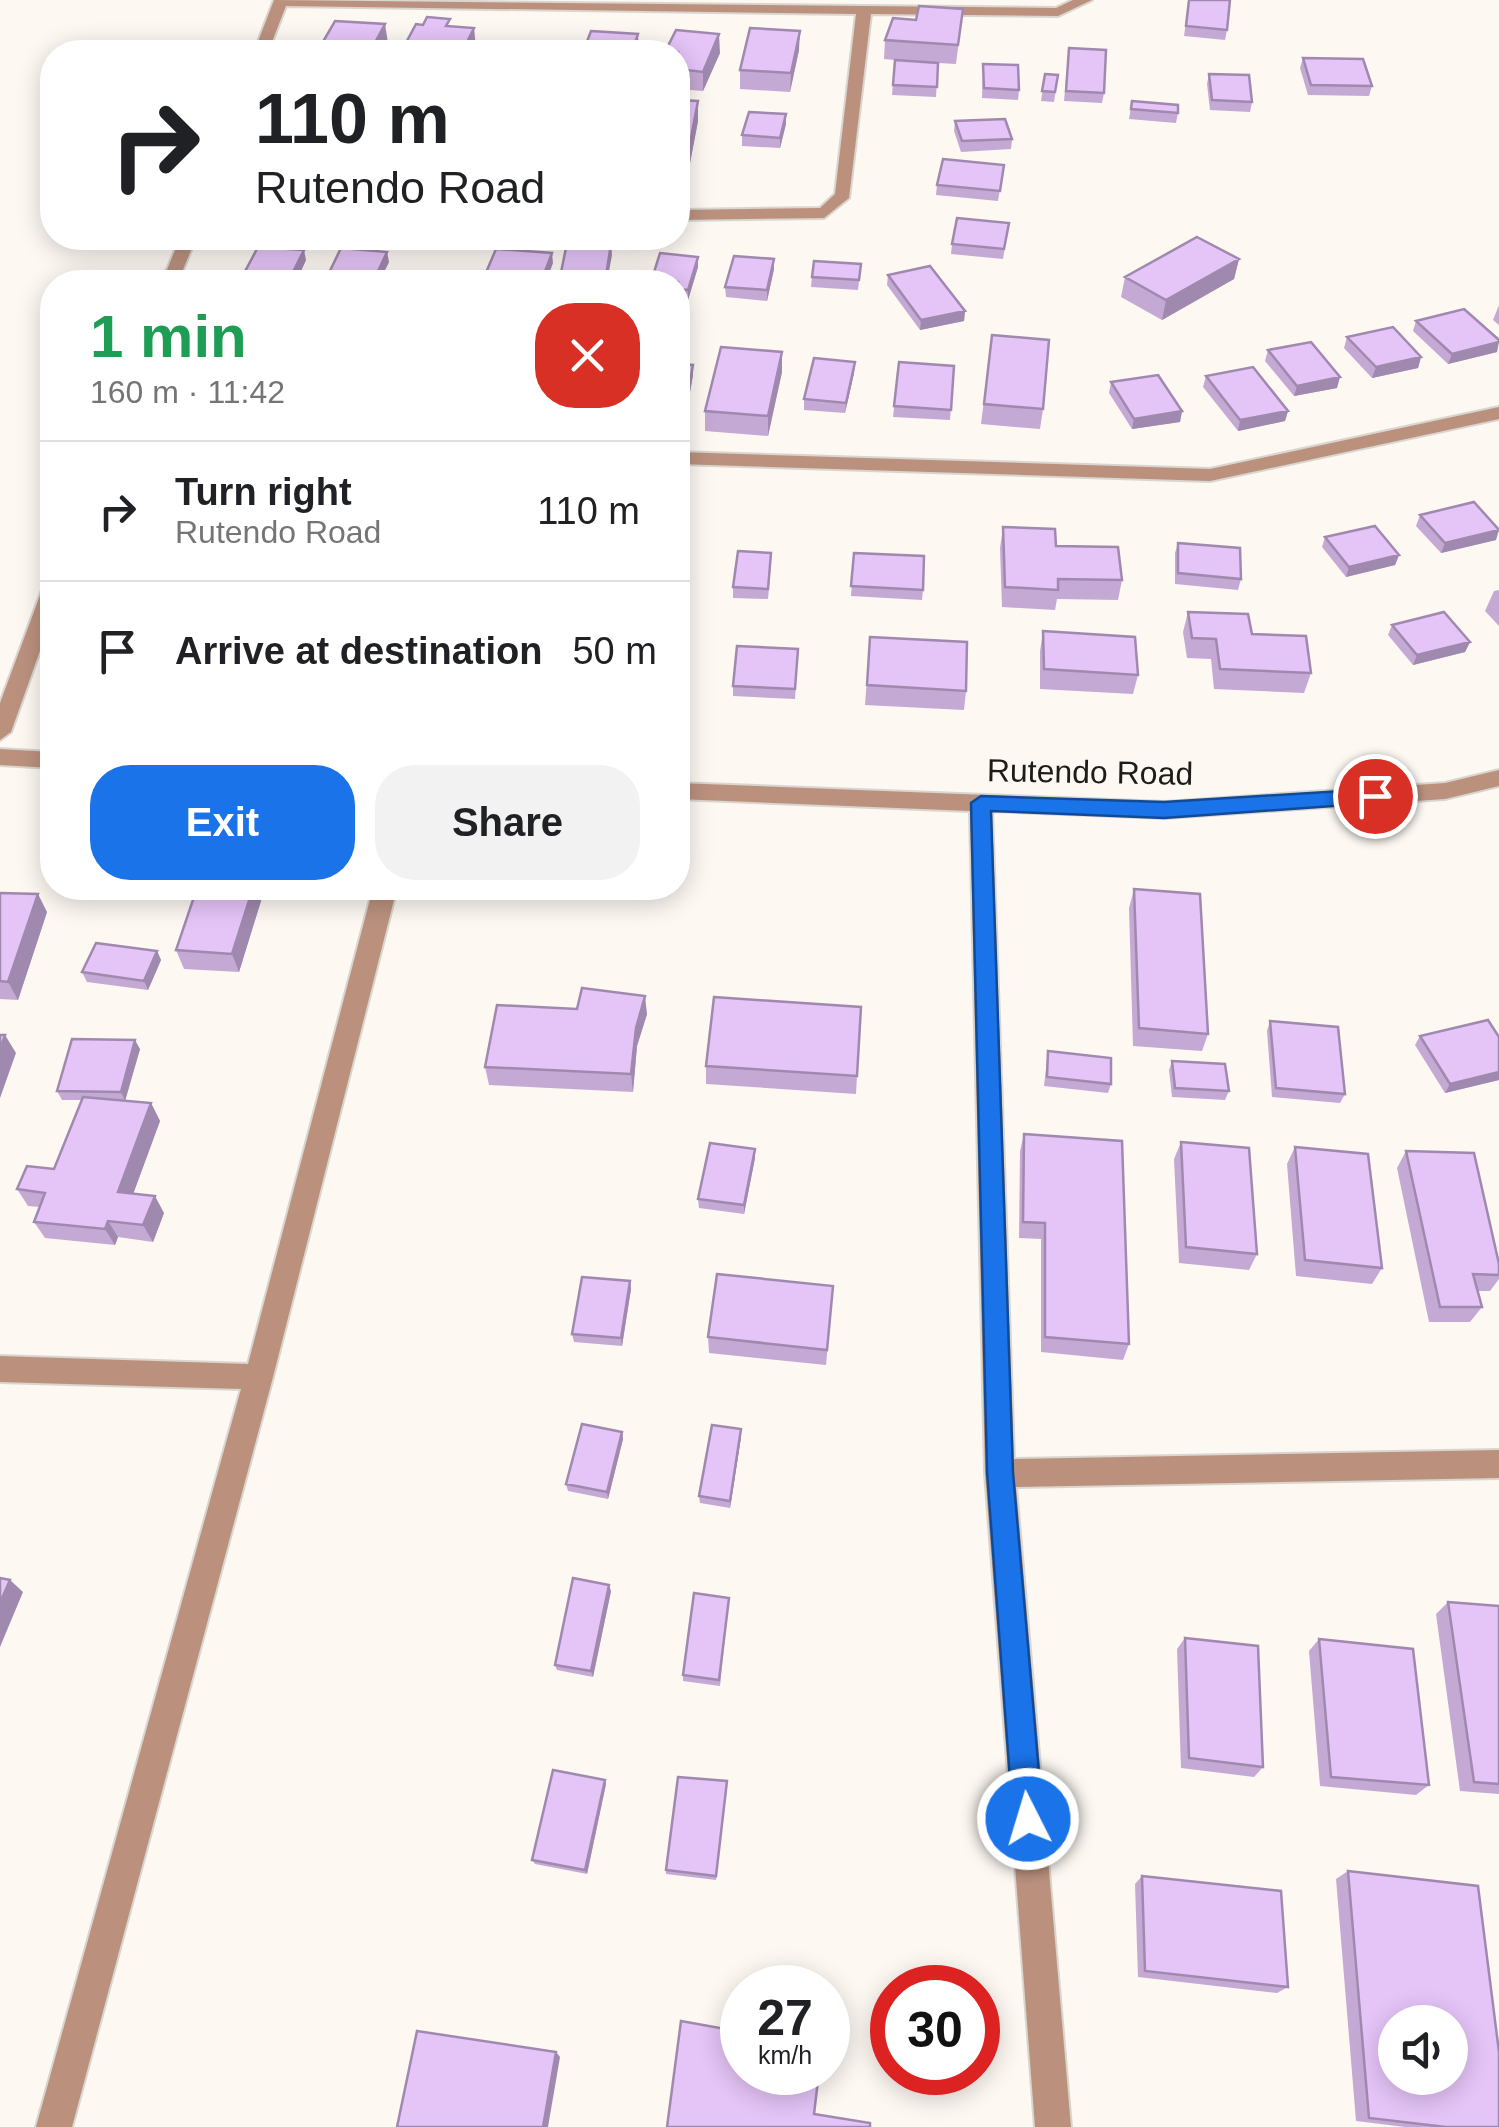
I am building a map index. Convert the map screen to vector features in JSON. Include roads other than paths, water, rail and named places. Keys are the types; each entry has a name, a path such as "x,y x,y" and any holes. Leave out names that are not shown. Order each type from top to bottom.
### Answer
{"street":[{"path":"266,40 281,1 1058,12 1085,0"},
{"path":"690,215 824,213 844,196 864,8"},
{"path":"690,458 1210,474 1499,412"},
{"path":"0,732 40,623"},
{"path":"0,757 40,759"},
{"name":"Rutendo Road","path":"690,791 1164,810 1445,792 1499,778"},
{"path":"981,803 1000,1472 1053,2127"},
{"path":"54,2127 259,1377 382,900"},
{"path":"0,1369 259,1377"},
{"path":"1000,1472 1499,1464"}]}
